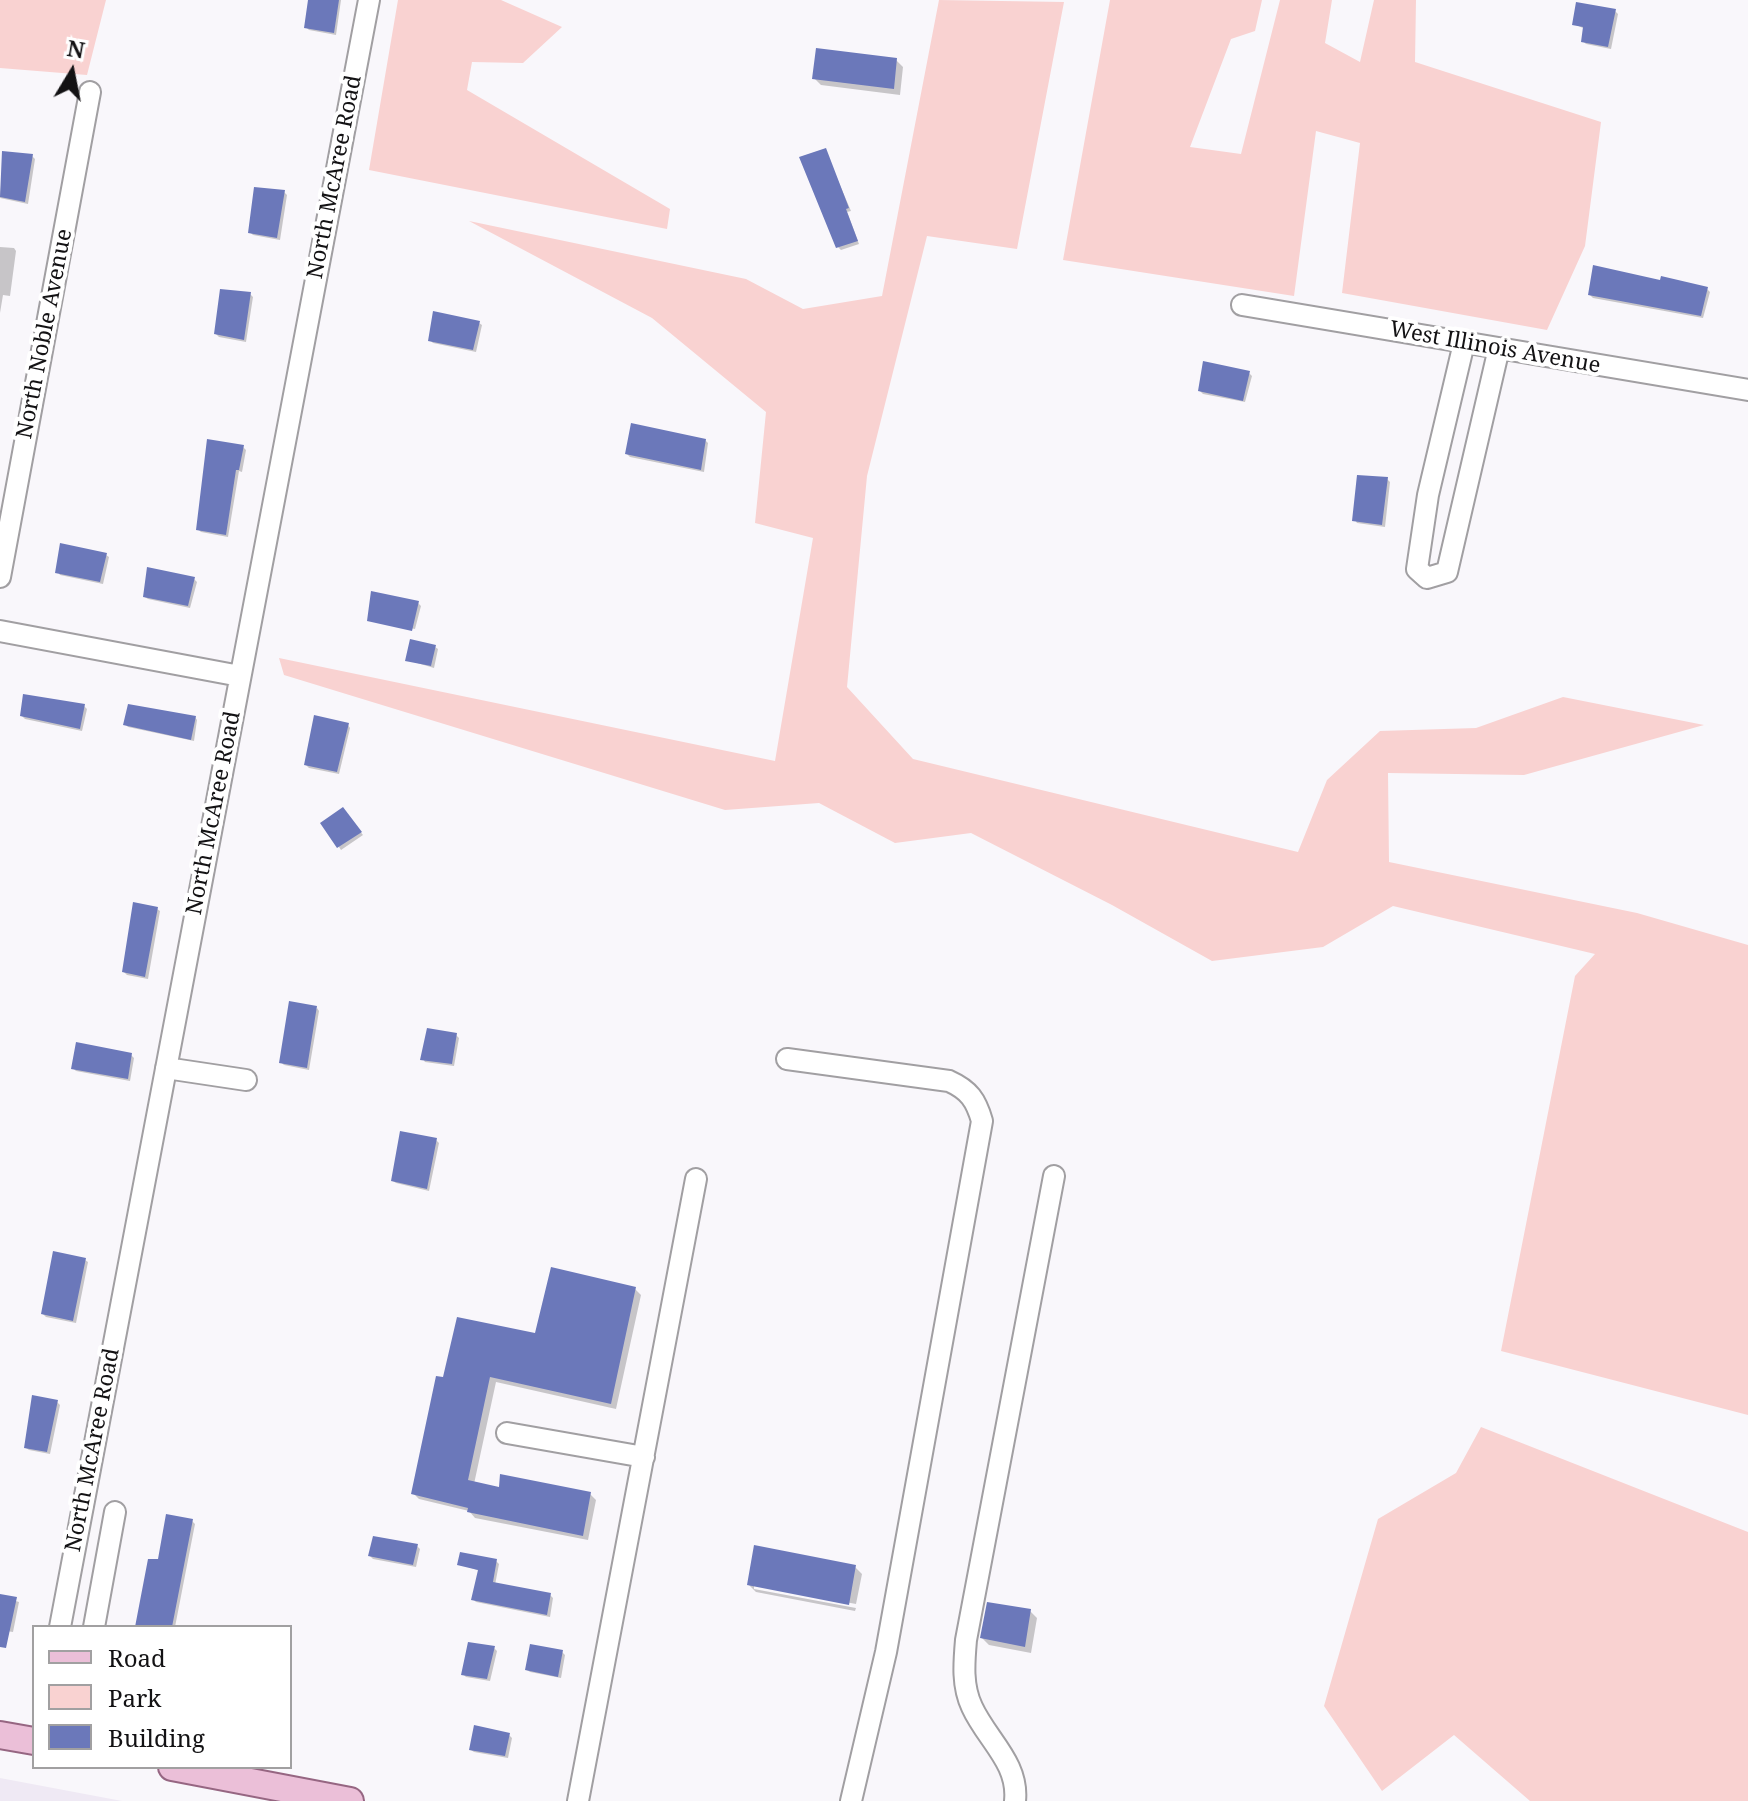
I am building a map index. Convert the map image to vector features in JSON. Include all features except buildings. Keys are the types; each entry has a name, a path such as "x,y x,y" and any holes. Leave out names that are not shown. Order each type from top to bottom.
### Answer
{"main road":[{"path":"0,1735 32,1741"},
{"path":"192,1769 254,1775 350,1801"}],"street":[{"name":"North McAree Road","path":"60,1625 369,0"},
{"name":"North Noble Avenue","path":"0,577 90,92"},
{"name":"West Illinois Avenue","path":"1242,305 1748,390"},
{"path":"1464,343 1428,495 1417,569 1427,578 1447,572 1499,348"},
{"path":"0,631 240,676"},
{"path":"787,1059 949,1081 967,1089 978,1104 982,1121 886,1652 851,1801"},
{"path":"166,1068 246,1080"},
{"path":"1015,1801 1017,1786 1012,1768 971,1706 963,1673 966,1640 1054,1176"},
{"path":"578,1801 696,1179"},
{"path":"507,1433 644,1457"},
{"path":"94,1625 115,1512"},
{"path":"70,1571 103,1576"}],"shaded area":[{"path":"0,1778 122,1801 0,1801"}],"green space":[{"path":"0,0 106,0 87,75 0,68"},
{"path":"398,0 501,0 562,27 523,63 472,62 467,90 670,209 667,229 369,170"},
{"path":"939,0 1064,2 1017,249 927,236 867,476 847,687 913,759 1298,852 1327,780 1380,731 1476,728 1563,697 1704,725 1524,775 1388,773 1389,862 1637,913 1748,945 1748,1415 1501,1351 1575,976 1595,954 1393,906 1323,947 1212,961 1112,905 971,833 895,843 819,803 725,810 284,675 279,658 775,761 813,538 755,523 766,412 652,318 469,221 746,279 803,309 882,296"},
{"path":"1110,0 1262,0 1255,31 1231,39 1190,147 1241,154 1280,0 1332,0 1325,43 1360,62 1374,0 1416,0 1415,62 1601,122 1585,246 1547,330 1342,293 1360,143 1316,131 1294,296 1063,260"},
{"path":"1481,1427 1748,1532 1748,1801 1530,1801 1454,1735 1382,1791 1324,1706 1378,1519 1456,1473"}]}
